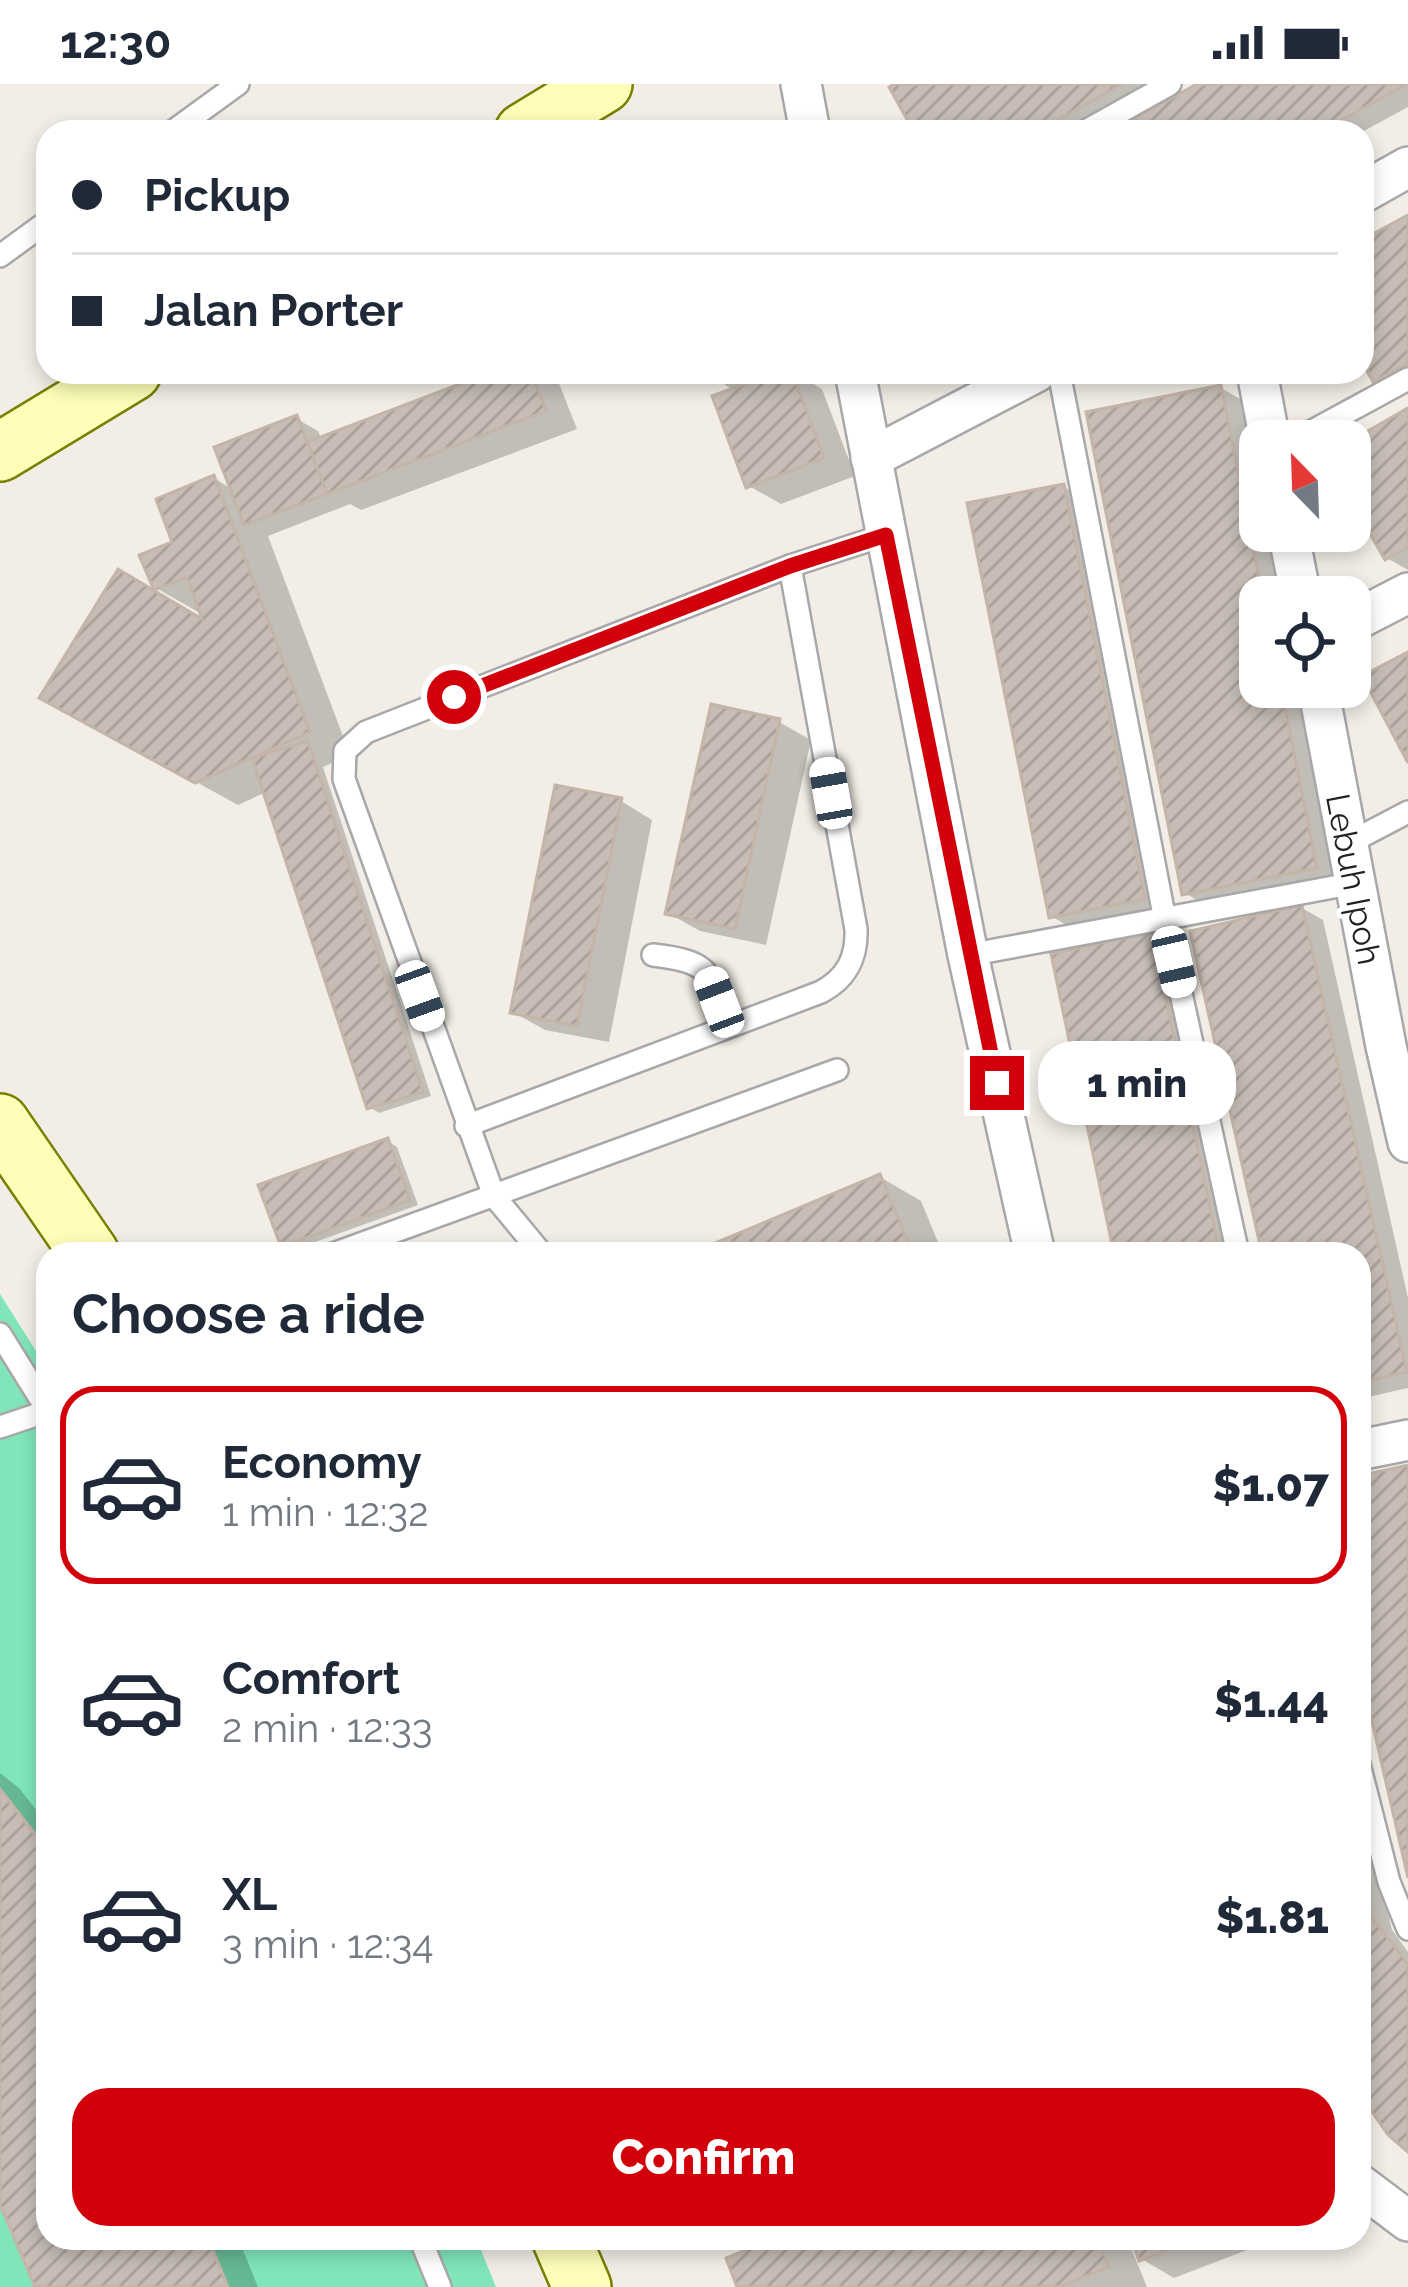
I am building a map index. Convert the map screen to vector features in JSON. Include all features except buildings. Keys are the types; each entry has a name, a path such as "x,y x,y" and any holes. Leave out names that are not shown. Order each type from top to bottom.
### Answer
{"main road":[{"path":"544,120 603,84"},
{"path":"0,452 112,384"},
{"path":"0,1123 82,1242"},
{"path":"566,2250 582,2287"}],"street":[{"path":"801,84 808,120"},
{"path":"1374,186 1408,167"},
{"path":"857,384 968,955 1032,1242"},
{"path":"871,458 1013,384"},
{"path":"1259,384 1266,420"},
{"path":"1371,612 1408,593"},
{"name":"Lebuh Ipoh","path":"1322,708 1355,883 1397,1041 1408,1142"},
{"path":"1371,1448 1408,1440"},
{"path":"1371,2193 1408,2221"}],"lane":[{"path":"188,120 238,84"},
{"path":"1106,120 1170,84"},
{"path":"0,256 36,230"},
{"path":"1333,420 1408,380"},
{"path":"1061,384 1165,920 1235,1242"},
{"path":"532,1242 494,1196 466,1126 344,778 345,751 366,732 790,566 886,535"},
{"path":"466,1126 834,985 853,960 856,945 790,566"},
{"path":"1347,844 1408,812"},
{"path":"968,955 1355,883"},
{"path":"653,955 685,958 704,968 729,1026"},
{"path":"366,1242 837,1070"},
{"path":"0,1334 36,1392"},
{"path":"0,1427 36,1415"},
{"path":"1371,1813 1388,1882 1408,1929"},
{"path":"426,2250 440,2287"}],"green space":[{"path":"0,1294 36,1351 36,2250 481,2250 496,2287 0,2287"}],"route":[{"path":"454,697 790,566 886,535 997,1083"}]}
